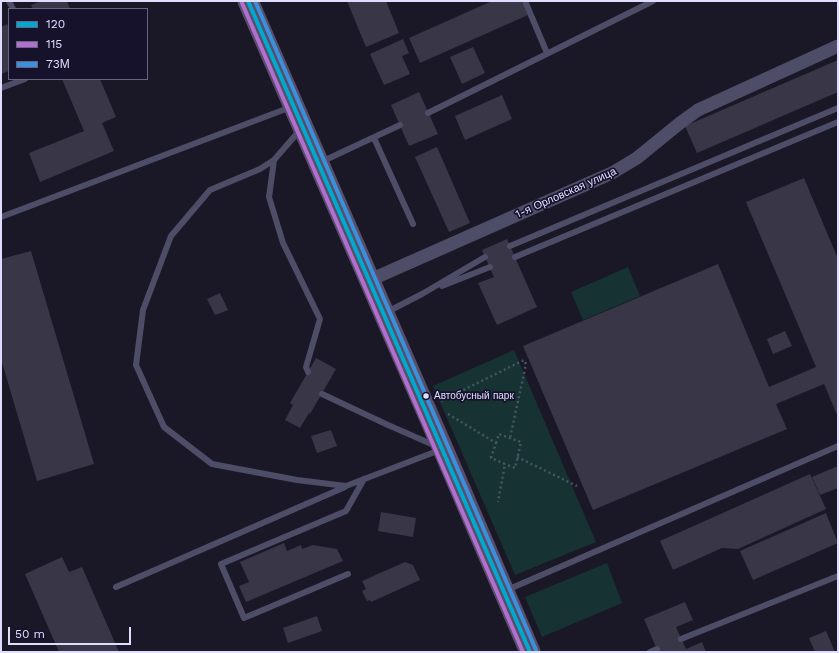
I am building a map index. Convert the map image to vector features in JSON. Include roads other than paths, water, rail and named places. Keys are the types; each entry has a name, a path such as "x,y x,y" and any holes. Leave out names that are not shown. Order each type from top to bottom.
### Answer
{"main road":[{"path":"248,1 530,652"}],"street":[{"name":"1-я Орловская улица","path":"370,280 612,173 637,158 698,110 838,46"}],"lane":[{"path":"525,1 547,53"},
{"path":"428,113 653,1"},
{"path":"1,88 22,80"},
{"path":"1,217 294,105"},
{"path":"510,246 838,108"},
{"path":"515,256 838,122"},
{"path":"303,125 274,160 260,168 210,190 171,236 143,310 136,365 164,427 212,464 297,480 346,486"},
{"path":"319,163 400,125"},
{"path":"374,138 413,224"},
{"path":"274,160 269,197 283,243 320,319 306,367 308,372"},
{"path":"384,313 422,294 485,257"},
{"path":"422,294 490,267"},
{"path":"322,394 443,449"},
{"path":"504,592 838,446"},
{"path":"116,587 346,486 443,449"},
{"path":"348,574 244,618 221,564 346,511 364,479"},
{"path":"682,639 838,576"},
{"path":"650,652 657,649"}],"place":[{"name":"Автобусный парк","path":"426,396"}]}
